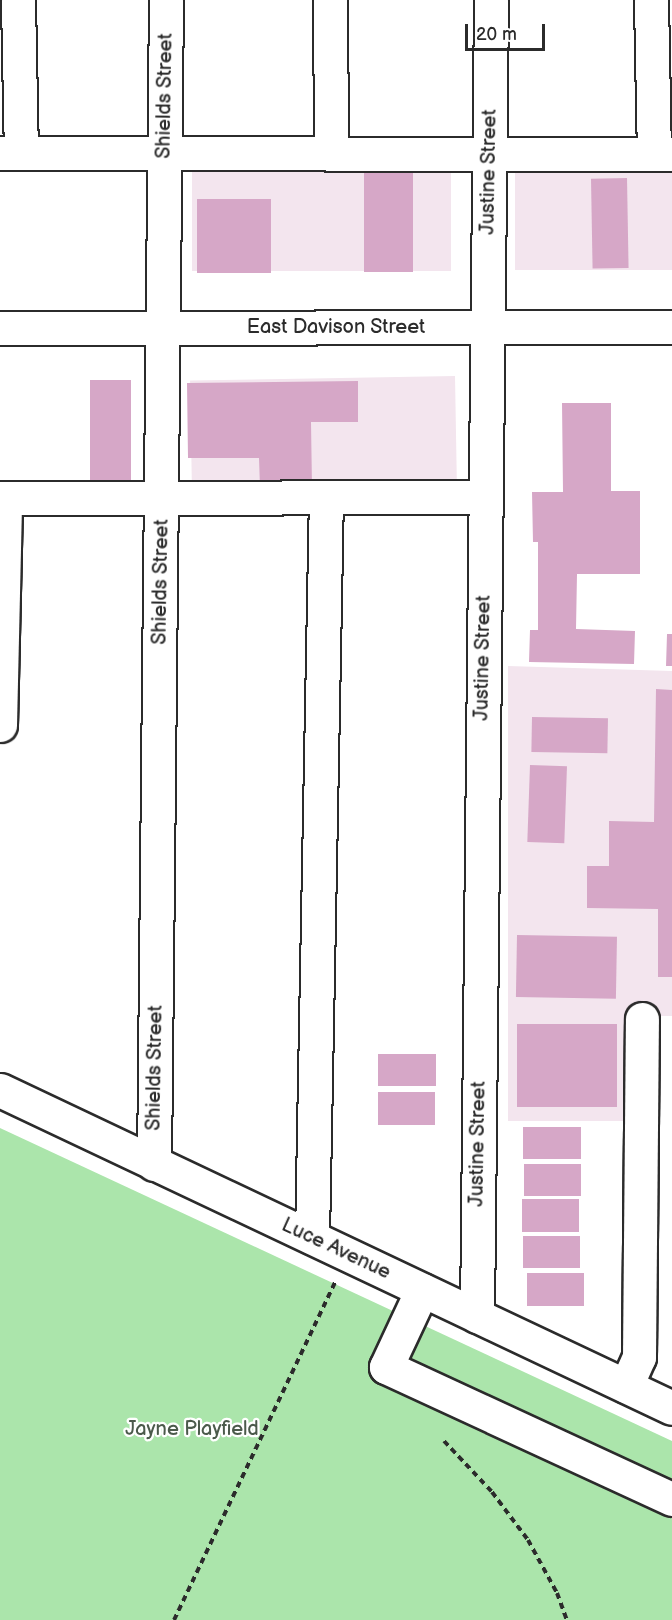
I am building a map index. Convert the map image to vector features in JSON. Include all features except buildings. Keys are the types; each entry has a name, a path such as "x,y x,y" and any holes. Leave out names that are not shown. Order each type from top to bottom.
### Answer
{"street":[{"path":"18,0 10,153 663,154 651,0"},
{"name":"Shields Street","path":"154,1164 166,0"},
{"path":"330,0 331,154"},
{"name":"Justine Street","path":"477,1316 491,0"},
{"name":"East Davison Street","path":"0,327 672,327"},
{"path":"312,1237 326,497"},
{"path":"0,725 2,498 485,497"},
{"path":"626,1386 639,1357 642,1019"},
{"name":"Luce Avenue","path":"0,1090 672,1408"},
{"path":"422,1290 386,1367 672,1499"}],"path":[{"path":"174,1620 348,1254"},
{"path":"444,1441 492,1492 528,1540 557,1593 567,1620"}],"shaded area":[{"path":"515,164 672,164 672,270 515,270"},
{"path":"192,168 451,168 451,271 192,271"},
{"path":"455,376 457,485 192,490 190,381"},
{"path":"508,666 672,671 672,1016 654,1016 629,1121 508,1121"}],"green space":[{"name":"Jayne Playfield","path":"0,1128 672,1441 672,1620 0,1620"}]}
